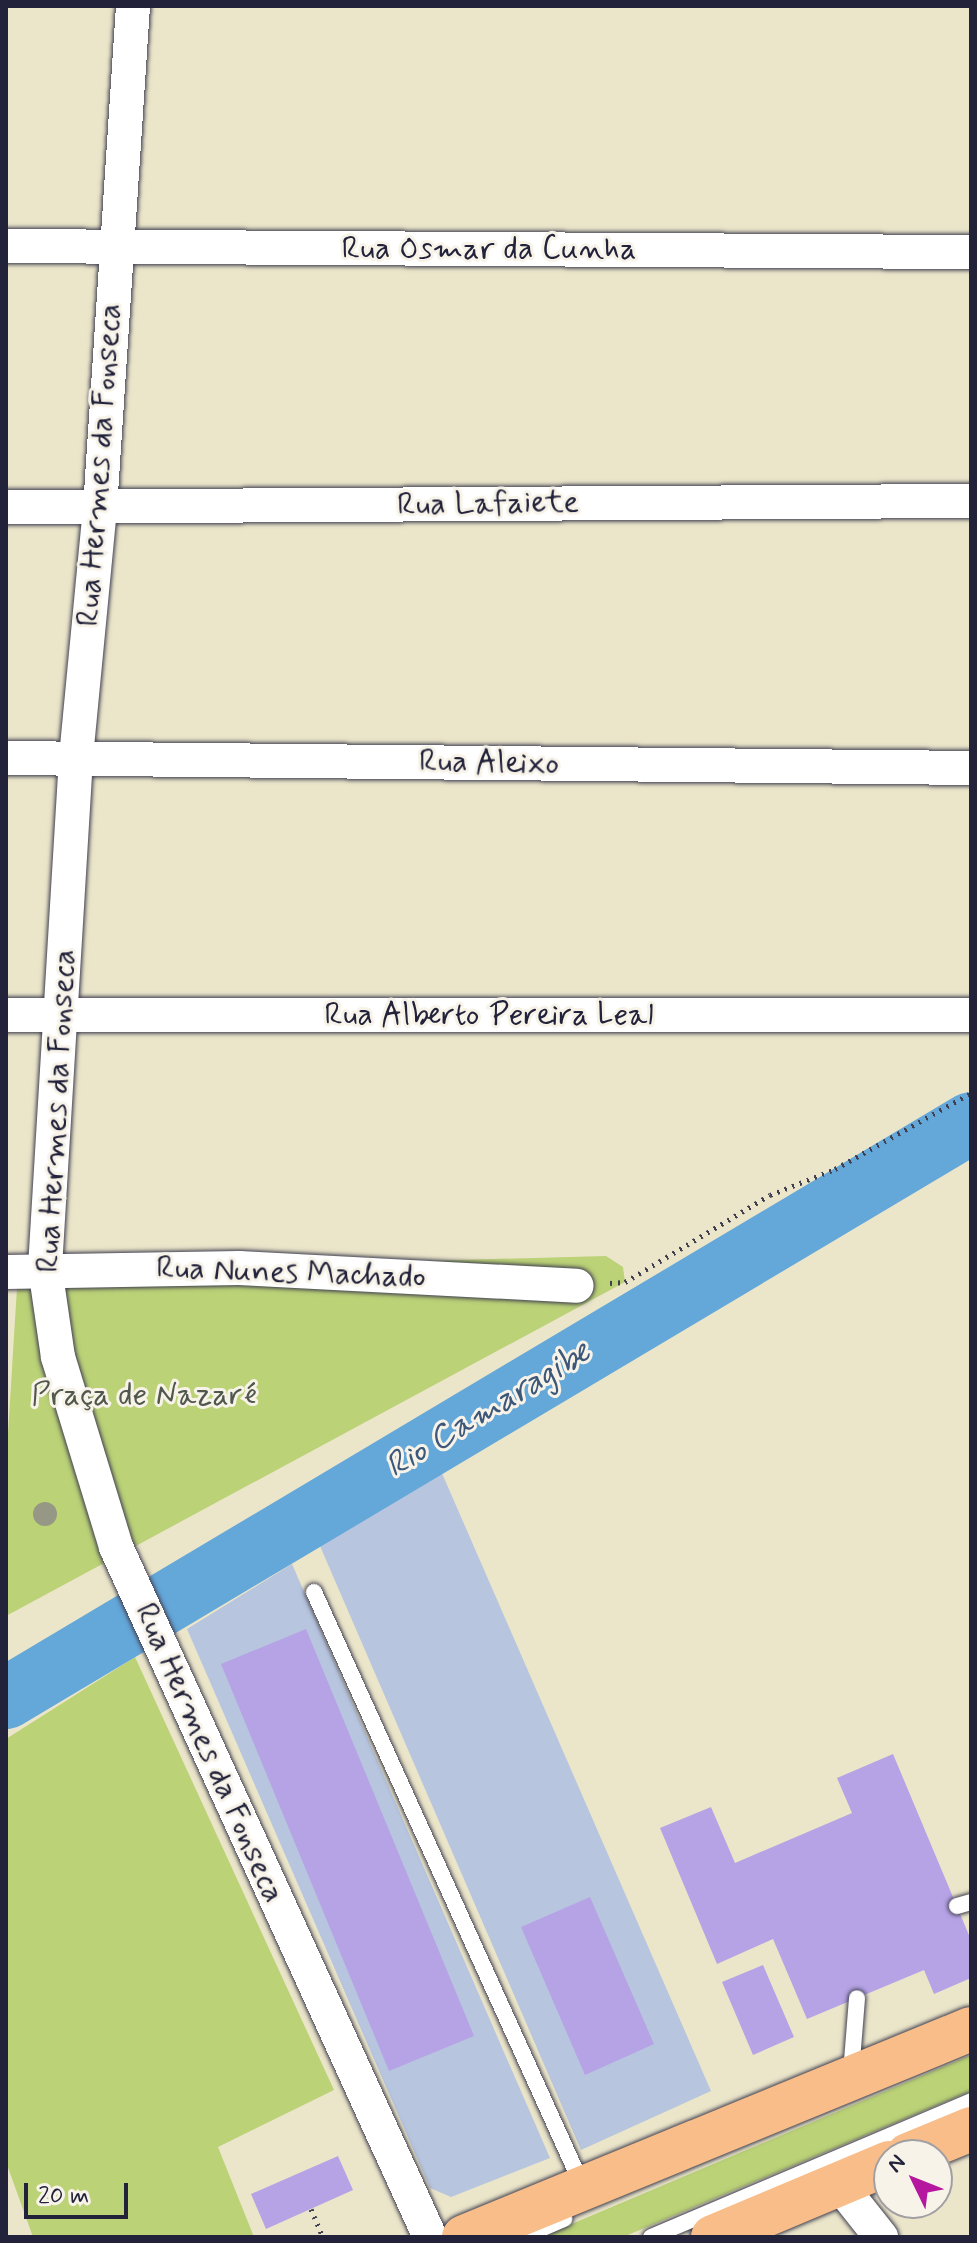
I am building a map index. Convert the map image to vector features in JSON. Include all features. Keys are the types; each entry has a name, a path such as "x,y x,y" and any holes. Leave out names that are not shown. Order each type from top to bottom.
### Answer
{"main road":[{"path":"464,2237 580,2202 839,2094 971,2029"},
{"path":"947,2139 971,2129"},
{"path":"713,2237 873,2170"}],"street":[{"name":"Rua Hermes da Fonseca","path":"133,6 100,508 76,758 45,1268 58,1357 116,1547 430,2237"},
{"name":"Rua Osmar da Cunha","path":"6,246 971,252"},
{"name":"Rua Lafaiete","path":"6,507 971,501"},
{"name":"Rua Aleixo","path":"6,758 971,768"},
{"name":"Rua Alberto Pereira Leal","path":"6,1015 971,1015"},
{"name":"Rua Nunes Machado","path":"6,1272 45,1268 239,1268 577,1286"},
{"path":"839,2184 881,2237"}],"lane":[{"path":"314,1592 580,2202 522,2237"},
{"path":"839,2094 857,1998"},
{"path":"839,2094 971,2047"},
{"path":"651,2237 971,2101"}],"path":[{"path":"577,1286 625,1282 770,1195 835,1169 971,1093"},
{"path":"311,2209 323,2237"}],"shaded area":[{"path":"441,1471 711,2091 581,2150 320,1546"},
{"path":"292,1564 550,2158 451,2197 430,2188 187,1629"}],"green space":[{"name":"Praça de Nazaré","path":"606,1256 623,1267 625,1282 6,1616 6,1465 18,1272"},
{"path":"135,1657 334,2090 218,2147 254,2237 33,2237 6,2162 6,1739"},
{"path":"971,2055 971,2091 623,2237 541,2237"}],"building":[{"path":"306,1629 474,2036 389,2071 221,1664"},
{"path":"893,1754 971,1940 971,1978 934,1994 924,1970 807,2019 773,1939 717,1964 660,1828 711,1807 735,1863 852,1813 837,1778"},
{"path":"590,1897 654,2044 585,2075 521,1927"},
{"path":"763,1965 794,2037 753,2055 722,1982"},
{"path":"338,2156 353,2190 266,2229 251,2194"}],"waterway":[{"name":"Rio Camaragibe","path":"6,1698 971,1123"}]}
